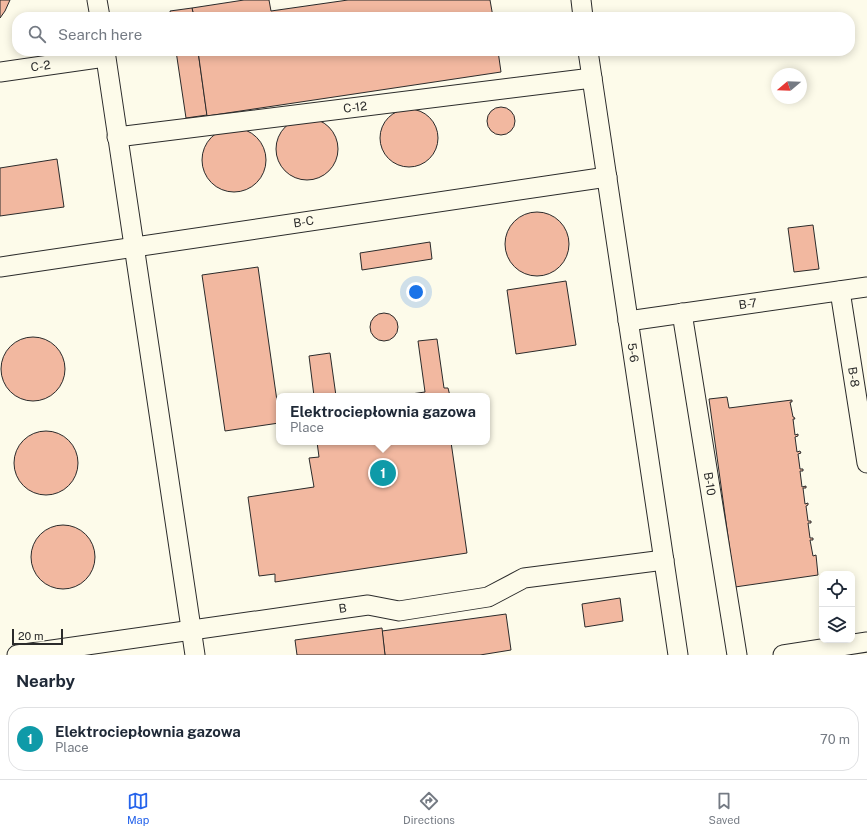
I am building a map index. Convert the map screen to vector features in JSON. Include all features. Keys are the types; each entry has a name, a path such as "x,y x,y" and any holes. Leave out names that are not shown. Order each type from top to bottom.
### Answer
{"lane":[{"path":"97,0 99,12"},
{"path":"581,0 582,12"},
{"name":"C-2","path":"0,72 93,56"},
{"path":"105,56 195,655"},
{"name":"5-6","path":"589,56 678,655"},
{"name":"C-12","path":"118,137 592,78"},
{"name":"B-C","path":"0,267 607,177"},
{"name":"B-7","path":"628,321 867,287"},
{"name":"B-8","path":"840,291 867,463"},
{"name":"B-10","path":"682,314 738,655"},
{"name":"B","path":"17,655 368,605 399,611 488,597 524,578 664,560"},
{"path":"783,655 867,642"}],"building":[{"path":"0,0 10,0 0,18"},
{"path":"244,0 269,0 271,11 348,0 490,0 492,12 193,12 192,8"},
{"path":"192,8 193,12 170,12"},
{"path":"177,56 199,56 207,115 186,118"},
{"path":"199,56 499,56 501,72 207,116"},
{"path":"501,107 511,111 515,121 511,131 501,135 491,131 487,121 491,111"},
{"path":"403,109 415,109 430,117 438,132 438,144 430,159 415,167 403,167 388,159 380,144 380,132 388,117"},
{"path":"301,118 313,118 329,127 336,137 338,149 336,161 329,171 313,180 301,180 290,175 281,166 276,155 276,143 281,132 290,123"},
{"path":"234,128 252,134 260,142 266,160 260,178 252,186 234,192 216,186 208,178 202,160 208,142 216,134"},
{"path":"57,159 64,207 0,216 0,168"},
{"path":"537,212 555,218 563,226 569,244 563,262 555,270 537,276 519,270 511,262 505,244 511,226 519,218"},
{"path":"813,225 819,269 794,272 788,228"},
{"path":"430,242 432,259 362,270 360,253"},
{"path":"258,267 276,394 276,423 225,431 202,275"},
{"path":"566,281 576,345 516,354 507,290"},
{"path":"384,313 394,317 398,327 394,337 384,341 374,337 370,327 374,317"},
{"path":"33,337 51,343 59,351 65,369 59,387 51,395 33,401 15,395 7,387 1,369 7,351 15,343"},
{"path":"437,339 444,388 448,388 449,393 418,393 425,392 418,341"},
{"path":"330,353 336,393 314,393 309,356"},
{"path":"727,397 729,408 792,400 792,402 790,402 793,417 795,419 793,419 795,435 798,434 798,436 795,437 797,452 800,451 801,453 798,454 800,469 803,469 803,471 800,471 802,487 806,486 806,488 803,488 805,504 808,503 806,506 808,521 811,521 811,523 808,523 810,538 813,538 813,540 810,540 813,556 816,555 818,575 735,587 709,399"},
{"path":"46,431 64,437 72,445 78,463 72,481 64,489 46,495 28,489 20,481 14,463 20,445 28,437"},
{"path":"317,445 451,445 467,553 275,582 275,574 259,576 248,497 314,487 309,458 319,457"},
{"path":"63,525 81,531 89,539 95,557 89,575 81,583 63,589 45,583 37,575 31,557 37,539 45,531"},
{"path":"620,598 623,621 585,627 582,604"},
{"path":"506,614 511,650 480,655 385,655 382,631"},
{"path":"382,628 385,655 297,655 295,640"}],"place":[{"name":"Elektrociepłownia gazowa","path":"383,473"}]}
